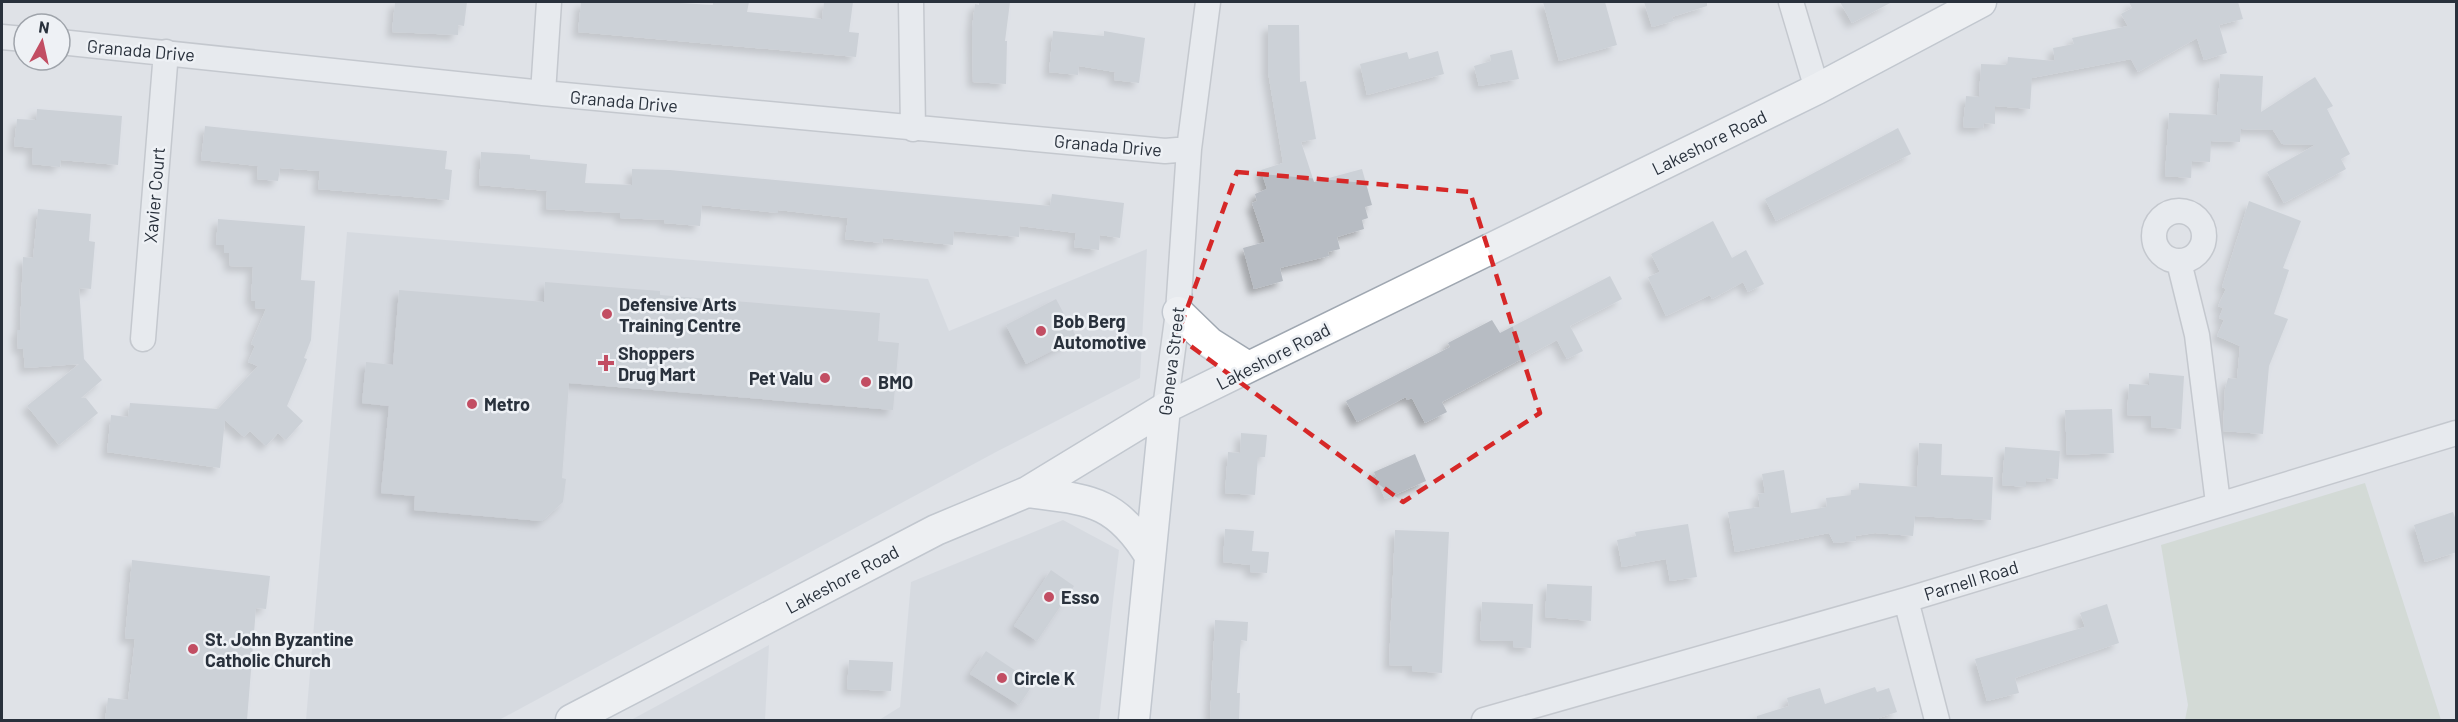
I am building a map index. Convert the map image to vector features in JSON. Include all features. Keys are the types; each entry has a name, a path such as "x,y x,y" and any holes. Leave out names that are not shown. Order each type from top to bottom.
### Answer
{"main road":[{"name":"Lakeshore Road","path":"571,720 936,530 1026,492 1165,408 1816,89 1981,2"},
{"path":"1178,312 1210,343 1248,367"},
{"name":"Geneva Street","path":"1134,720 1165,408"},
{"path":"1026,492 1095,503 1118,515 1136,534 1150,556"}],"street":[{"path":"543,93 549,2"},
{"path":"911,2 912,129"},
{"name":"Geneva Street","path":"1165,408 1178,312 1188,149 1208,2"},
{"path":"1791,2 1816,89"},
{"name":"Granada Drive","path":"72,43 912,129 1165,151 1188,149"},
{"name":"Xavier Court","path":"143,339 166,52"},
{"path":"2179,262 2197,335 2218,503"},
{"name":"Parnell Road","path":"1484,720 1906,600 2218,503 2457,433"},
{"path":"1906,600 1937,720"}],"highlighted area":[{"path":"1237,172 1470,192 1540,413 1403,502 1177,336"}],"shaded area":[{"path":"347,232 928,279 949,331 1147,249 1140,378 996,452 499,720 306,720"},
{"path":"1063,520 1119,550 1099,720 879,720 900,707 911,582"},
{"path":"769,645 765,720 631,720"}],"green space":[{"path":"2365,483 2441,720 2185,720 2188,705 2161,545"}],"building":[{"path":"395,2 467,2 464,26 458,25 458,35 392,32"},
{"path":"581,2 663,2 713,5 713,2 749,2 747,12 822,19 824,2 853,2 849,32 859,33 856,57 578,32"},
{"path":"979,2 1010,2 1005,41 1007,41 1006,84 973,82 972,28 975,4 979,5"},
{"path":"1543,2 1605,2 1617,45 1559,61"},
{"path":"1644,2 1707,2 1707,6 1672,17 1674,21 1652,27"},
{"path":"1840,2 1892,2 1852,23"},
{"path":"2129,2 2238,2 2243,19 2219,25 2227,53 2204,60 2197,38 2138,72 2131,59 2032,78 2030,109 1995,106 1995,124 1984,123 1983,128 1963,127 1966,96 1979,97 1981,64 2007,65 2008,57 2055,61 2053,48 2074,44 2072,38 2128,26 2121,14 2132,8"},
{"path":"1268,25 1299,25 1300,82 1306,81 1316,139 1301,142 1314,182 1362,169 1372,205 1365,207 1368,218 1362,220 1364,229 1337,237 1340,249 1328,252 1329,256 1280,268 1283,281 1254,289 1243,248 1265,242 1252,203 1257,201 1255,194 1267,189 1261,170 1283,163 1268,72"},
{"path":"1053,31 1104,36 1104,31 1145,38 1139,83 1114,80 1115,72 1079,66 1078,75 1049,72"},
{"path":"1512,50 1519,79 1479,86 1474,66 1491,61 1490,55"},
{"path":"1438,51 1444,74 1367,95 1360,64 1407,52 1409,59"},
{"path":"2220,74 2263,76 2261,112 2315,77 2333,106 2327,109 2350,154 2341,159 2346,169 2284,203 2267,172 2315,145 2282,144 2273,130 2241,129 2240,142 2211,141 2210,162 2192,161 2191,178 2165,176 2169,113 2217,115"},
{"path":"37,109 122,116 118,165 61,160 60,167 32,164 33,148 14,146 17,119 36,120"},
{"path":"205,126 447,151 445,169 452,170 449,200 318,189 320,171 280,168 278,181 257,179 258,166 201,160"},
{"path":"1898,128 1911,154 1776,221 1765,199"},
{"path":"481,152 530,155 530,159 587,164 585,183 632,185 632,169 670,170 1050,206 1052,194 1124,203 1120,238 1100,235 1099,250 1074,247 1076,233 1020,226 1019,237 954,231 953,245 883,238 882,243 845,239 848,218 778,210 778,213 702,205 700,226 664,223 665,220 620,218 620,213 546,209 547,191 479,185"},
{"path":"2249,201 2301,221 2283,268 2289,270 2274,314 2288,319 2269,366 2263,434 2223,431 2225,389 2228,378 2237,379 2240,346 2217,336 2224,320 2219,318 2223,308 2218,306 2226,289 2222,287"},
{"path":"38,209 91,214 89,241 95,242 91,289 79,288 84,359 102,380 81,398 86,398 98,413 59,445 27,406 79,364 25,368 23,348 18,349 17,330 20,330 23,257 33,258"},
{"path":"218,219 305,226 301,280 315,281 311,340 304,358 307,359 287,406 303,421 286,440 278,433 266,446 250,431 244,437 225,420 220,468 107,452 111,415 128,417 130,403 218,409 258,366 248,362 255,346 251,344 266,309 255,308 255,301 251,300 253,267 230,266 229,253 224,253 224,245 216,245"},
{"path":"1713,221 1732,258 1746,250 1764,284 1748,292 1743,282 1712,299 1710,295 1666,316 1648,277 1660,272 1651,254"},
{"path":"1610,276 1622,299 1570,326 1583,351 1567,359 1557,340 1442,402 1447,412 1425,423 1412,398 1407,400 1406,397 1357,422 1346,401 1450,347 1448,343 1492,320 1500,333"},
{"path":"545,282 660,291 660,295 880,313 878,341 899,343 893,410 569,383 562,478 566,479 563,502 542,521 414,510 415,496 381,493 389,406 362,403 366,362 393,365 399,290 544,302"},
{"name":"Bob Berg Automotive","path":"1056,299 1077,338 1026,364 1006,325"},
{"path":"2149,373 2184,376 2181,429 2151,427 2151,416 2127,415 2129,384 2149,385"},
{"path":"2112,409 2114,453 2067,455 2065,410"},
{"path":"1241,433 1267,435 1265,457 1258,457 1255,495 1225,493 1228,452 1240,453"},
{"path":"1919,443 1942,444 1941,475 1993,477 1991,520 1915,516 1913,536 1875,533 1855,536 1856,541 1834,543 1829,533 1735,552 1728,512 1760,507 1758,494 1765,493 1762,474 1784,470 1791,513 1827,507 1826,498 1851,495 1851,490 1859,490 1859,483 1917,487"},
{"path":"2005,447 2060,451 2058,479 2046,478 2046,482 2026,481 2026,487 2002,485"},
{"path":"1415,454 1426,481 1385,499 1374,472"},
{"path":"2453,512 2457,523 2457,552 2425,562 2414,525"},
{"path":"1688,524 1697,577 1670,581 1666,559 1622,567 1617,540 1636,536 1635,532"},
{"path":"1225,529 1254,531 1252,551 1269,552 1267,573 1250,572 1250,565 1223,562"},
{"path":"1395,530 1449,532 1442,673 1412,671 1412,666 1389,665"},
{"name":"St. John Byzantine Catholic Church","path":"132,560 270,576 266,609 256,608 247,720 105,720 108,698 128,700 135,639 125,638"},
{"name":"Esso","path":"1051,570 1074,586 1037,641 1014,626"},
{"path":"1547,584 1592,586 1591,621 1545,617"},
{"path":"1482,602 1533,604 1531,648 1513,647 1513,641 1480,640"},
{"path":"2107,604 2119,643 2015,678 2019,693 1987,701 1975,659 2085,627 2080,613"},
{"path":"1215,620 1248,622 1247,641 1241,640 1237,693 1240,693 1239,720 1210,720"},
{"name":"Circle K","path":"986,651 1034,683 1019,705 970,674"},
{"path":"849,660 893,662 891,691 847,689"},
{"path":"1875,687 1877,692 1889,688 1897,712 1873,720 1757,720 1757,716 1789,706 1787,698 1820,688 1825,704"}],"place":[{"name":"Defensive Arts Training Centre","path":"607,314"},
{"name":"Bob Berg Automotive","path":"1041,331"},
{"name":"Shoppers Drug Mart","path":"606,363"},
{"name":"Pet Valu","path":"825,378"},
{"name":"BMO","path":"866,382"},
{"name":"Metro","path":"472,404"},
{"name":"Esso","path":"1049,597"},
{"name":"St. John Byzantine Catholic Church","path":"193,649"},
{"name":"Circle K","path":"1002,678"}]}
